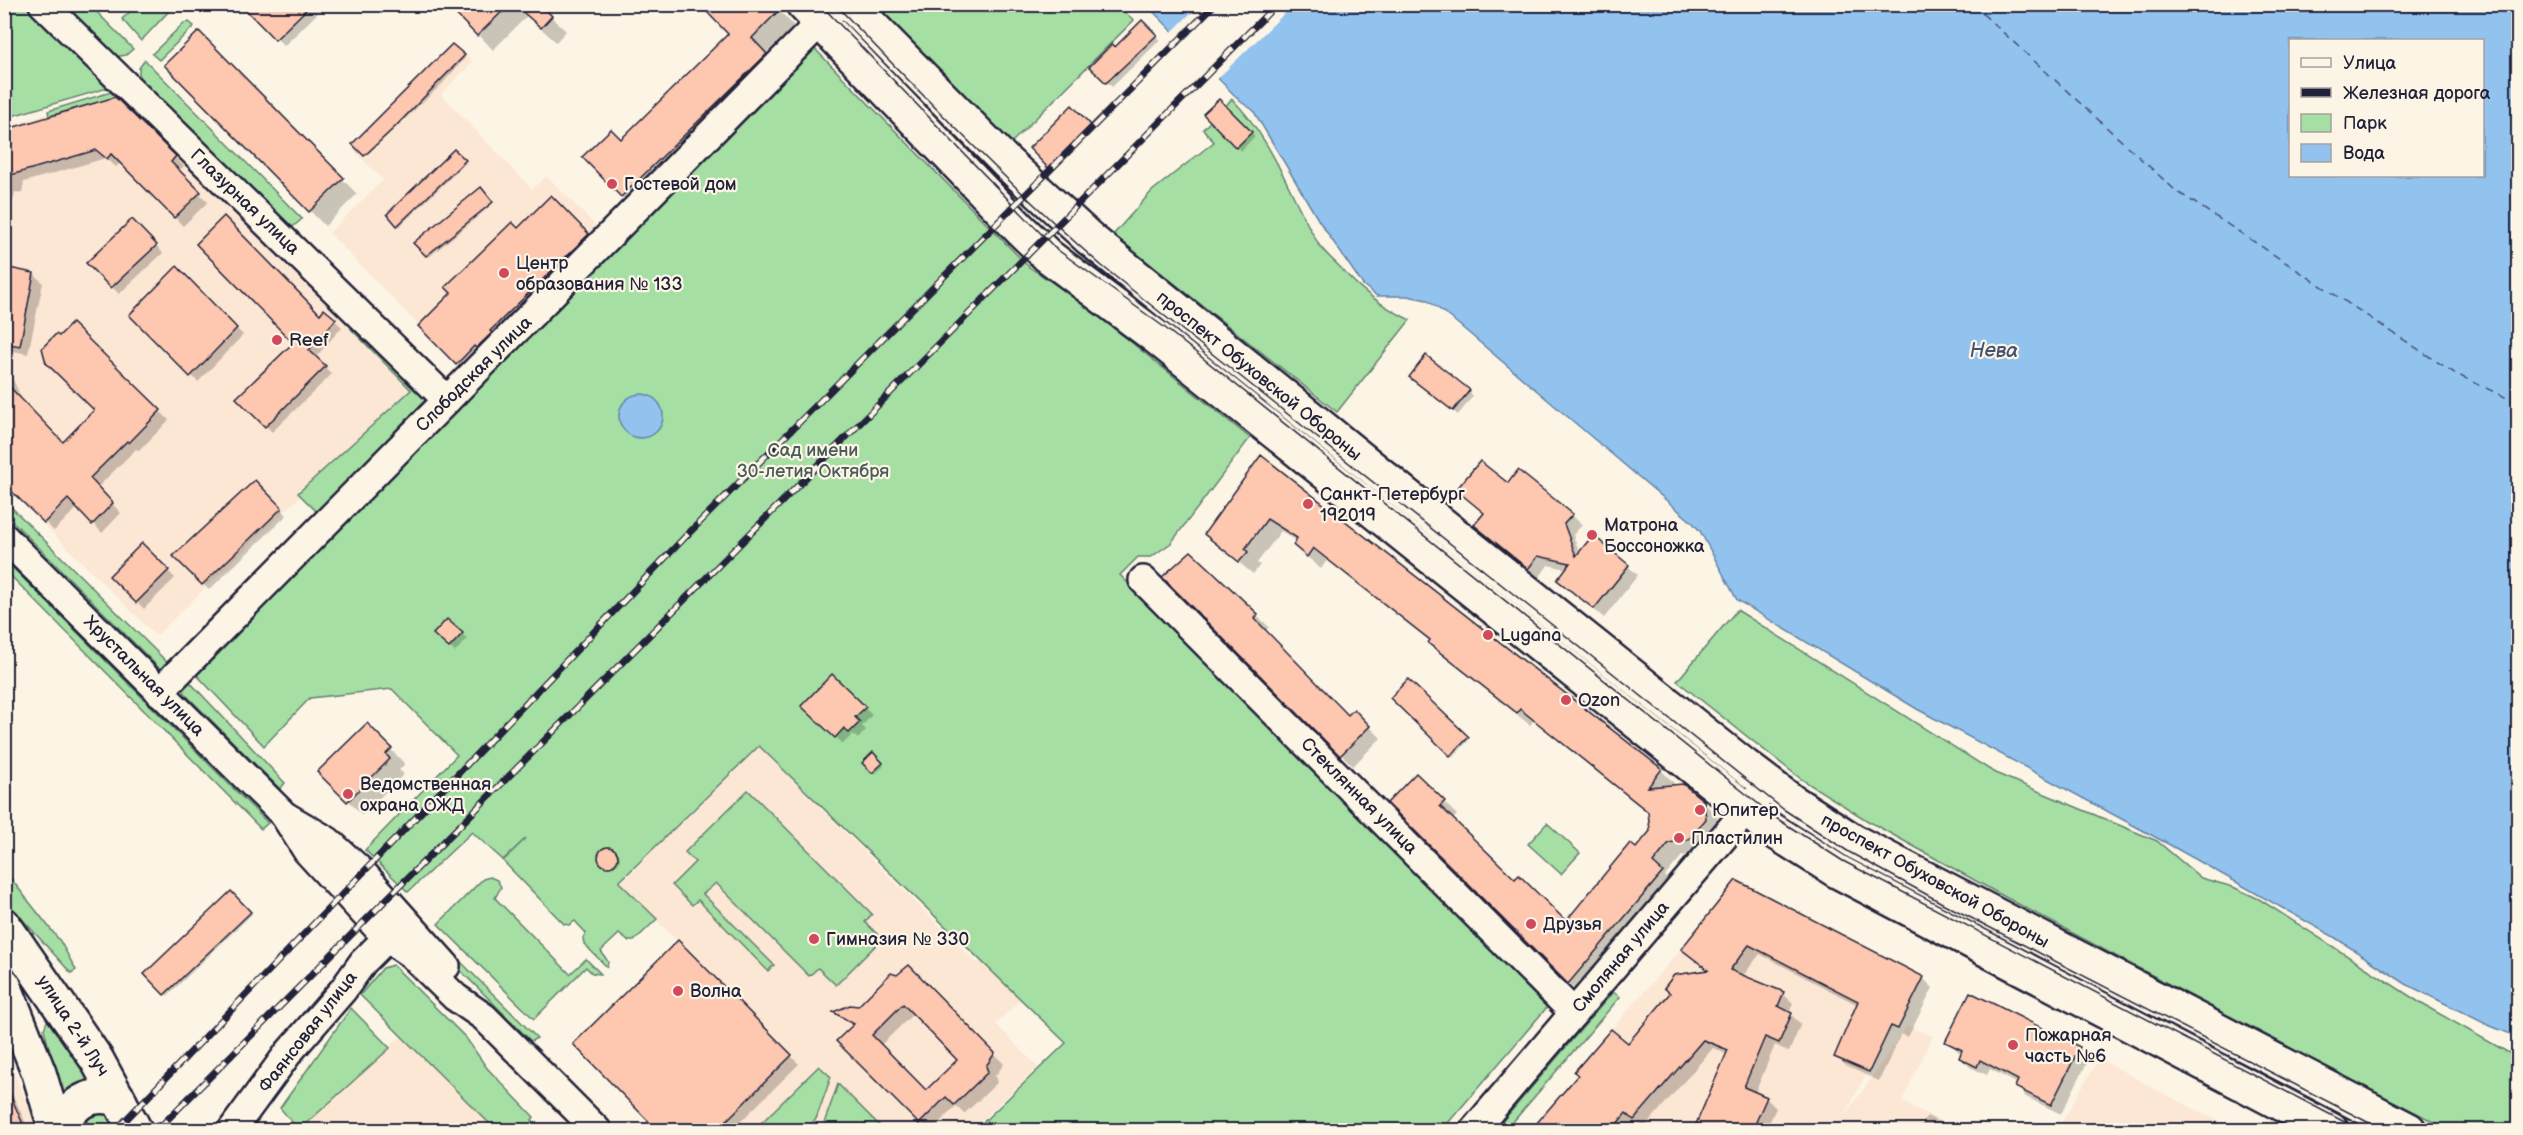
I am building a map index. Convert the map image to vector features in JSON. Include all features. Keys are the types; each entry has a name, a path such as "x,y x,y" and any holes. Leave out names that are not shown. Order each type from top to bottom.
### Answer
{"main road":[{"name":"проспект Обуховской Обороны","path":"850,4 1006,162 1090,239 1433,517 1769,784 1855,842 2409,1131"},
{"name":"проспект Обуховской Обороны","path":"821,11 996,205 1048,256 1156,337 1746,810 1837,872 2331,1131"},
{"name":"улица 2-й Луч","path":"4,925 78,1032 119,1099 135,1131"},
{"name":"улица 2-й Луч","path":"4,985 39,1073 56,1130"},
{"path":"56,1130 77,1104 92,1096 104,1095 119,1099"}],"street":[{"name":"Глазурная улица","path":"43,4 447,400"},
{"name":"Слободская улица","path":"159,692 447,400 821,11"},
{"name":"Хрустальная улица","path":"4,537 284,815 307,851 387,938 412,955 455,997 484,1017 597,1131"},
{"name":"Стеклянная улица","path":"1143,580 1574,1013"},
{"name":"Смоляная улица","path":"1474,1131 1769,784"},
{"name":"Хрустальная улица","path":"284,815 328,841 361,871 465,987 484,1017"},
{"name":"Фаянсовая улица","path":"232,1131 289,1052 343,990 363,962 387,938"}],"shaded area":[{"path":"457,46 473,62 441,94 532,189 547,176 601,231 462,370 329,233 383,180 353,150"},
{"path":"114,94 414,390 156,636 5,486 4,127"},
{"name":"Гимназия № 330","path":"759,747 977,963 980,961 1020,1000 996,1024 1038,1067 972,1130 658,1130 677,941 620,883"},
{"path":"1736,880 1924,977 1898,1029 1891,1026 1844,1117 1907,1026 1933,1036 1902,1101 1958,1130 1531,1130 1578,1075 1574,1072 1681,949"},
{"path":"402,1035 499,1130 299,1130"},
{"path":"5,1050 38,1130 5,1130"},
{"path":"2099,1058 2159,1091 2236,1130 2057,1130"}],"green space":[{"path":"138,4 167,5 169,11 141,41 122,19"},
{"path":"5,5 28,5 108,88 5,118"},
{"path":"58,5 90,5 133,49 126,55 115,57"},
{"path":"876,5 1115,5 1134,20 1011,143"},
{"path":"189,22 194,26 159,60 152,54 184,23"},
{"name":"Сад имени 30-летия Октября","path":"814,48 1029,267 1080,301 1250,438 1171,543 1151,557 1138,557 1120,575 1548,1006 1442,1130 975,1130 1066,1043 759,746 619,882 657,919 634,941 628,941 619,934 601,951 608,962 607,967 584,944 583,938 586,933 575,921 569,925 564,924 503,861 526,838 503,860 472,832 408,892 365,850 457,755 392,689 310,698 264,746 193,671"},
{"path":"145,60 302,219 289,230 139,80 139,68"},
{"path":"111,92 116,97 49,116 48,111"},
{"path":"1232,99 1259,132 1270,150 1321,248 1363,290 1389,309 1410,320 1337,412 1113,235 1152,191 1214,142 1203,129"},
{"path":"356,328 428,397 317,512 298,493 411,390 351,329"},
{"path":"4,500 173,668 163,670 158,667 5,514"},
{"path":"4,559 268,823 261,829 5,570"},
{"path":"1737,610 1995,773 2157,841 2201,878 2233,887 2259,899 2422,1004 2518,1058 2518,1130 2450,1130 2268,1037 1994,891 1868,821 1801,779 1677,681"},
{"path":"186,678 285,783 280,789 185,694 183,689"},
{"path":"748,790 872,914 865,922 882,939 836,985 818,968 809,976 716,883 703,894 774,965 768,971 698,900 692,905 672,885 695,862 685,852"},
{"path":"1547,823 1580,853 1561,874 1528,844"},
{"path":"4,870 60,941 76,970 71,973 5,900"},
{"path":"490,877 497,880 501,887 495,898 570,974 586,959 601,974 592,973 586,967 534,1019 438,924 483,879"},
{"path":"449,950 537,1038 531,1041 459,969"},
{"path":"393,965 466,1038 487,1068 534,1117 532,1120 547,1130 496,1130 360,995 383,968"},
{"path":"1613,992 1620,997 1506,1130 1495,1130"},
{"path":"351,1008 390,1048 299,1130 280,1108"},
{"path":"47,1021 53,1022 93,1083 62,1100 44,1029"},
{"path":"819,1066 831,1077 816,1119 804,1130 754,1130"},
{"path":"838,1084 884,1130 827,1130 823,1126"},
{"path":"95,1111 108,1112 122,1130 75,1130"}],"water":[{"name":"Нева","path":"1147,5 2518,5 2518,1037 2488,1025 2406,984 2334,937 2170,845 1917,709 1737,600 1700,531 1692,522 1451,318 1427,300 1407,296 1377,296 1363,285 1319,221 1253,110 1241,102"},
{"path":"641,394 656,401 663,416 656,431 641,438 626,431 619,416 626,401"}],"pier":[{"path":"1200,4 1293,5 1216,80 1171,33"}],"building":[{"path":"240,4 312,4 275,40"},
{"path":"446,4 510,4 477,36"},
{"path":"514,4 540,4 552,16 541,28"},
{"path":"715,4 785,4 752,38 767,54 621,197 582,157 611,129 621,139 728,34 707,12"},
{"path":"1142,20 1157,35 1106,83 1089,67 1112,44 1115,47"},
{"path":"199,31 344,178 309,212 164,65"},
{"path":"452,44 465,55 364,156 352,144"},
{"path":"115,97 176,156 171,162 201,192 174,218 111,154 107,159 96,150 4,177 4,130"},
{"path":"1219,99 1252,132 1236,148 1203,114"},
{"path":"1072,105 1091,125 1048,168 1029,148"},
{"path":"454,149 466,160 397,226 387,214"},
{"path":"481,187 493,202 426,256 413,243"},
{"name":"Центр образования № 133","path":"551,195 589,234 490,331 492,333 476,348 474,346 456,365 418,326 451,293 445,287 512,222 518,228"},
{"path":"224,216 320,314 324,309 336,319 309,350 326,366 265,427 236,398 293,343 196,244"},
{"path":"132,219 157,245 111,288 86,263"},
{"path":"177,266 237,328 190,377 129,315"},
{"path":"4,267 34,273 20,346 4,343"},
{"path":"72,323 161,410 90,478 113,503 92,525 68,499 44,523 4,484 4,381 63,442 94,410 46,363 42,348"},
{"path":"1426,355 1470,390 1453,411 1409,377"},
{"path":"1261,455 1662,769 1648,787 1683,784 1704,801 1706,819 1688,840 1669,843 1653,863 1663,872 1568,984 1387,803 1416,773 1445,801 1440,806 1515,879 1519,875 1566,921 1630,843 1636,848 1650,831 1648,812 1520,709 1517,713 1428,643 1430,640 1313,548 1307,557 1293,545 1297,538 1267,519 1245,549 1248,552 1239,562 1204,534"},
{"path":"1480,461 1508,483 1518,470 1573,514 1564,524 1576,556 1593,535 1629,565 1594,609 1557,580 1570,563 1538,556 1528,569 1474,525 1484,513 1456,490"},
{"path":"255,480 282,508 202,585 173,556"},
{"path":"142,543 169,570 136,603 109,576"},
{"path":"1191,551 1258,614 1255,619 1348,715 1354,709 1370,726 1340,756 1162,577"},
{"path":"447,619 463,633 449,648 433,634"},
{"path":"832,674 866,707 855,717 860,722 849,733 844,728 835,738 801,706"},
{"path":"1408,679 1469,737 1450,756 1390,698"},
{"path":"367,723 392,748 386,754 390,759 347,802 317,772"},
{"path":"873,752 883,763 872,773 862,763"},
{"path":"608,847 615,850 618,857 615,864 608,867 601,864 598,857 601,850"},
{"path":"1736,880 1924,977 1898,1029 1891,1026 1869,1072 1834,1057 1858,1001 1749,945 1730,970 1784,992 1778,1006 1792,1013 1779,1043 1765,1037 1744,1087 1767,1097 1752,1131 1693,1131 1728,1050 1703,1040 1634,1120 1626,1113 1611,1131 1530,1131 1578,1075 1574,1072 1611,1029 1628,1043 1670,993 1664,988 1674,975 1708,970 1681,949"},
{"path":"231,891 251,912 164,995 144,974"},
{"name":"Волна","path":"678,940 792,1055 716,1131 658,1131 573,1044"},
{"path":"909,965 995,1053 986,1066 988,1072 954,1105 946,1097 919,1124 836,1041 854,1024 833,1012 850,1005 858,1006 891,973 897,975","holes":["903,1004 957,1060 926,1090 872,1035"]},
{"name":"Пожарная часть №6","path":"1970,992 2080,1047 2051,1105 2015,1087 2018,1080 1980,1060 1977,1067 1959,1058 1962,1050 1945,1042"},
{"path":"4,1081 26,1131 4,1131"}],"ferry route":[{"path":"1972,4 2175,190 2456,374 2518,403"}],"tram line":[{"path":"820,4 1055,248 1164,327 1776,818 1843,861 2360,1130"},
{"path":"835,4 999,171 1102,266 1783,809 1849,852 1944,904 2383,1130"}],"railway":[{"path":"116,1130 687,535 1215,4"},
{"path":"157,1130 1277,4"}],"place":[{"name":"Гостевой дом","path":"612,184"},
{"name":"Центр образования № 133","path":"504,273"},
{"name":"Reef","path":"277,340"},
{"name":"Санкт-Петербург 192019","path":"1308,504"},
{"name":"Матрона Боссоножка","path":"1592,535"},
{"name":"Lugana","path":"1488,635"},
{"name":"Ozon","path":"1566,700"},
{"name":"Ведомственная охрана ОЖД","path":"348,794"},
{"name":"Юпитер","path":"1700,810"},
{"name":"Пластилин","path":"1679,838"},
{"name":"Друзья","path":"1531,924"},
{"name":"Гимназия № 330","path":"814,939"},
{"name":"Волна","path":"678,991"},
{"name":"Пожарная часть №6","path":"2013,1045"}]}
